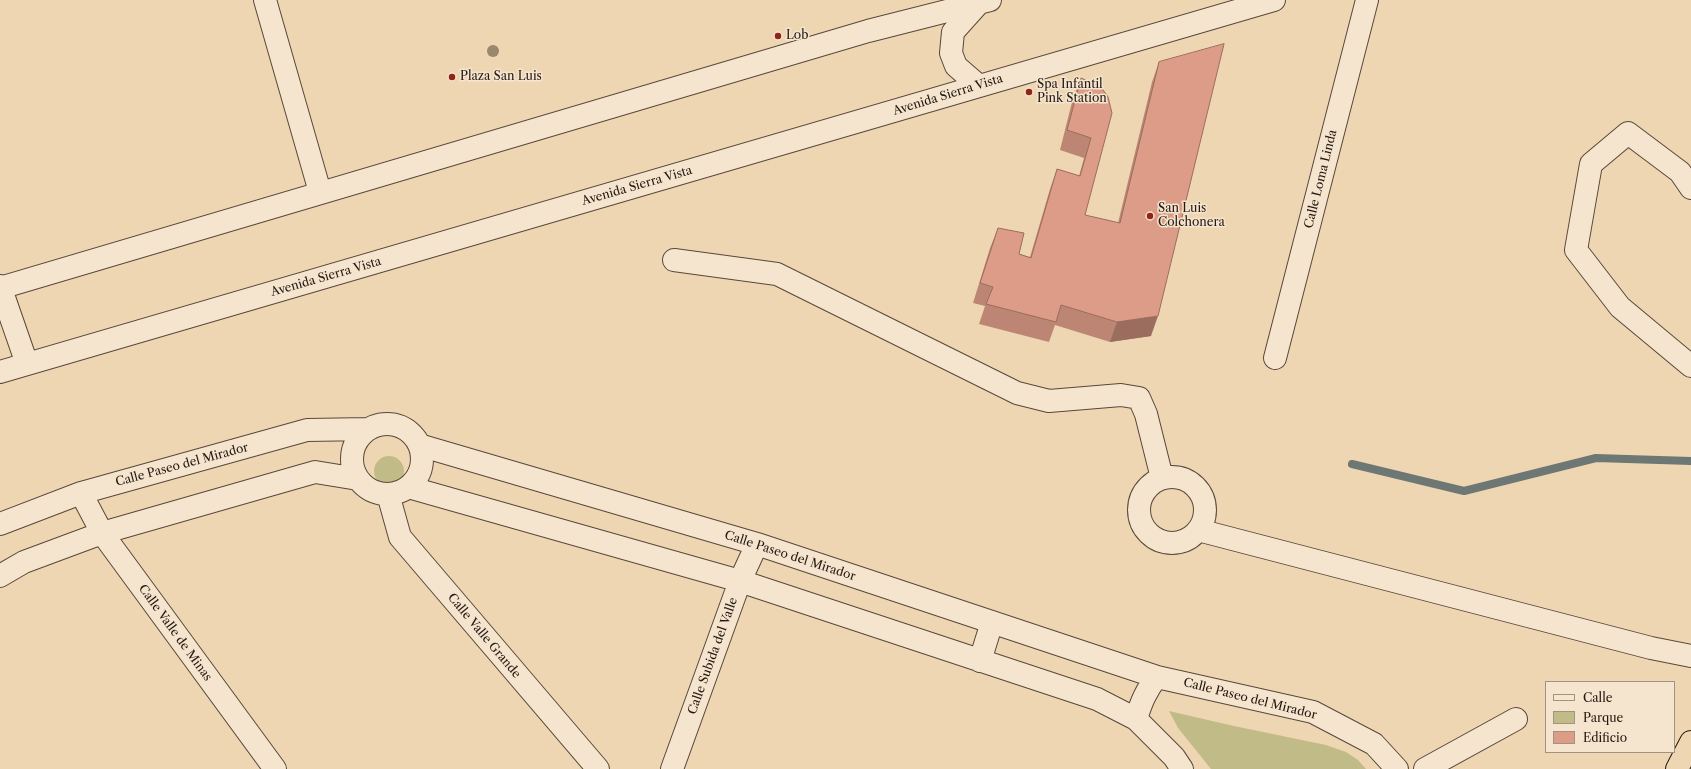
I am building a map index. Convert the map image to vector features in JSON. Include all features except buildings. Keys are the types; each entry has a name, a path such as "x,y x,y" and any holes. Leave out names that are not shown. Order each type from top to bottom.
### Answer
{"highway":[{"path":"1677,769 1691,742"}],"street":[{"path":"265,0 320,192"},
{"name":"Avenida Sierra Vista","path":"0,372 1274,0"},
{"name":"Calle Loma Linda","path":"1275,358 1367,0"},
{"path":"27,364 0,287 868,32 984,1"},
{"path":"979,86 956,66 951,53 953,32 984,1"},
{"path":"1691,188 1680,172 1628,133 1591,164 1576,250 1620,306 1691,366"},
{"path":"674,260 777,274 1017,393 1049,401 1121,395 1139,398 1146,414 1162,478"},
{"path":"380,424 392,424 403,428 413,435 419,445 422,457 421,468 416,478 408,487 398,492 388,494 376,492 366,487 358,479 352,458 354,447 360,437 369,429 380,424"},
{"name":"Calle Paseo del Mirador","path":"0,524 81,493 308,430 369,429"},
{"name":"Calle Paseo del Mirador","path":"419,445 757,544 1157,677 1313,712 1374,744 1397,769"},
{"path":"0,576 24,562 102,533 315,472 358,479"},
{"path":"1173,477 1185,479 1194,485 1202,495 1205,506 1204,518 1198,530 1189,538 1180,542 1168,543 1157,539 1146,531 1141,521 1139,509 1145,492 1152,484 1162,478 1173,477"},
{"path":"408,487 740,581 1097,699 1136,719 1174,757 1182,769"},
{"name":"Calle Valle de Minas","path":"81,493 102,533 276,769"},
{"name":"Calle Valle Grande","path":"388,494 400,537 598,769"},
{"path":"1198,530 1636,644 1691,656"},
{"name":"Calle Subida del Valle","path":"672,769 740,581 757,544"},
{"path":"980,661 992,622"},
{"path":"1136,719 1142,701 1149,687 1157,677"},
{"path":"1424,769 1516,719"}],"green space":[{"path":"389,456 400,460 404,471 400,482 389,486 378,482 374,471 378,460"},
{"path":"1169,711 1326,745 1346,752 1358,760 1366,769 1211,769 1178,728"}],"waterway":[{"path":"1352,464 1464,491 1596,458 1691,461"}],"place":[{"name":"Lob","path":"778,36"},
{"name":"Plaza San Luis","path":"452,77"},
{"name":"Spa Infantil Pink Station","path":"1029,92"},
{"name":"San Luis Colchonera","path":"1150,216"}]}
